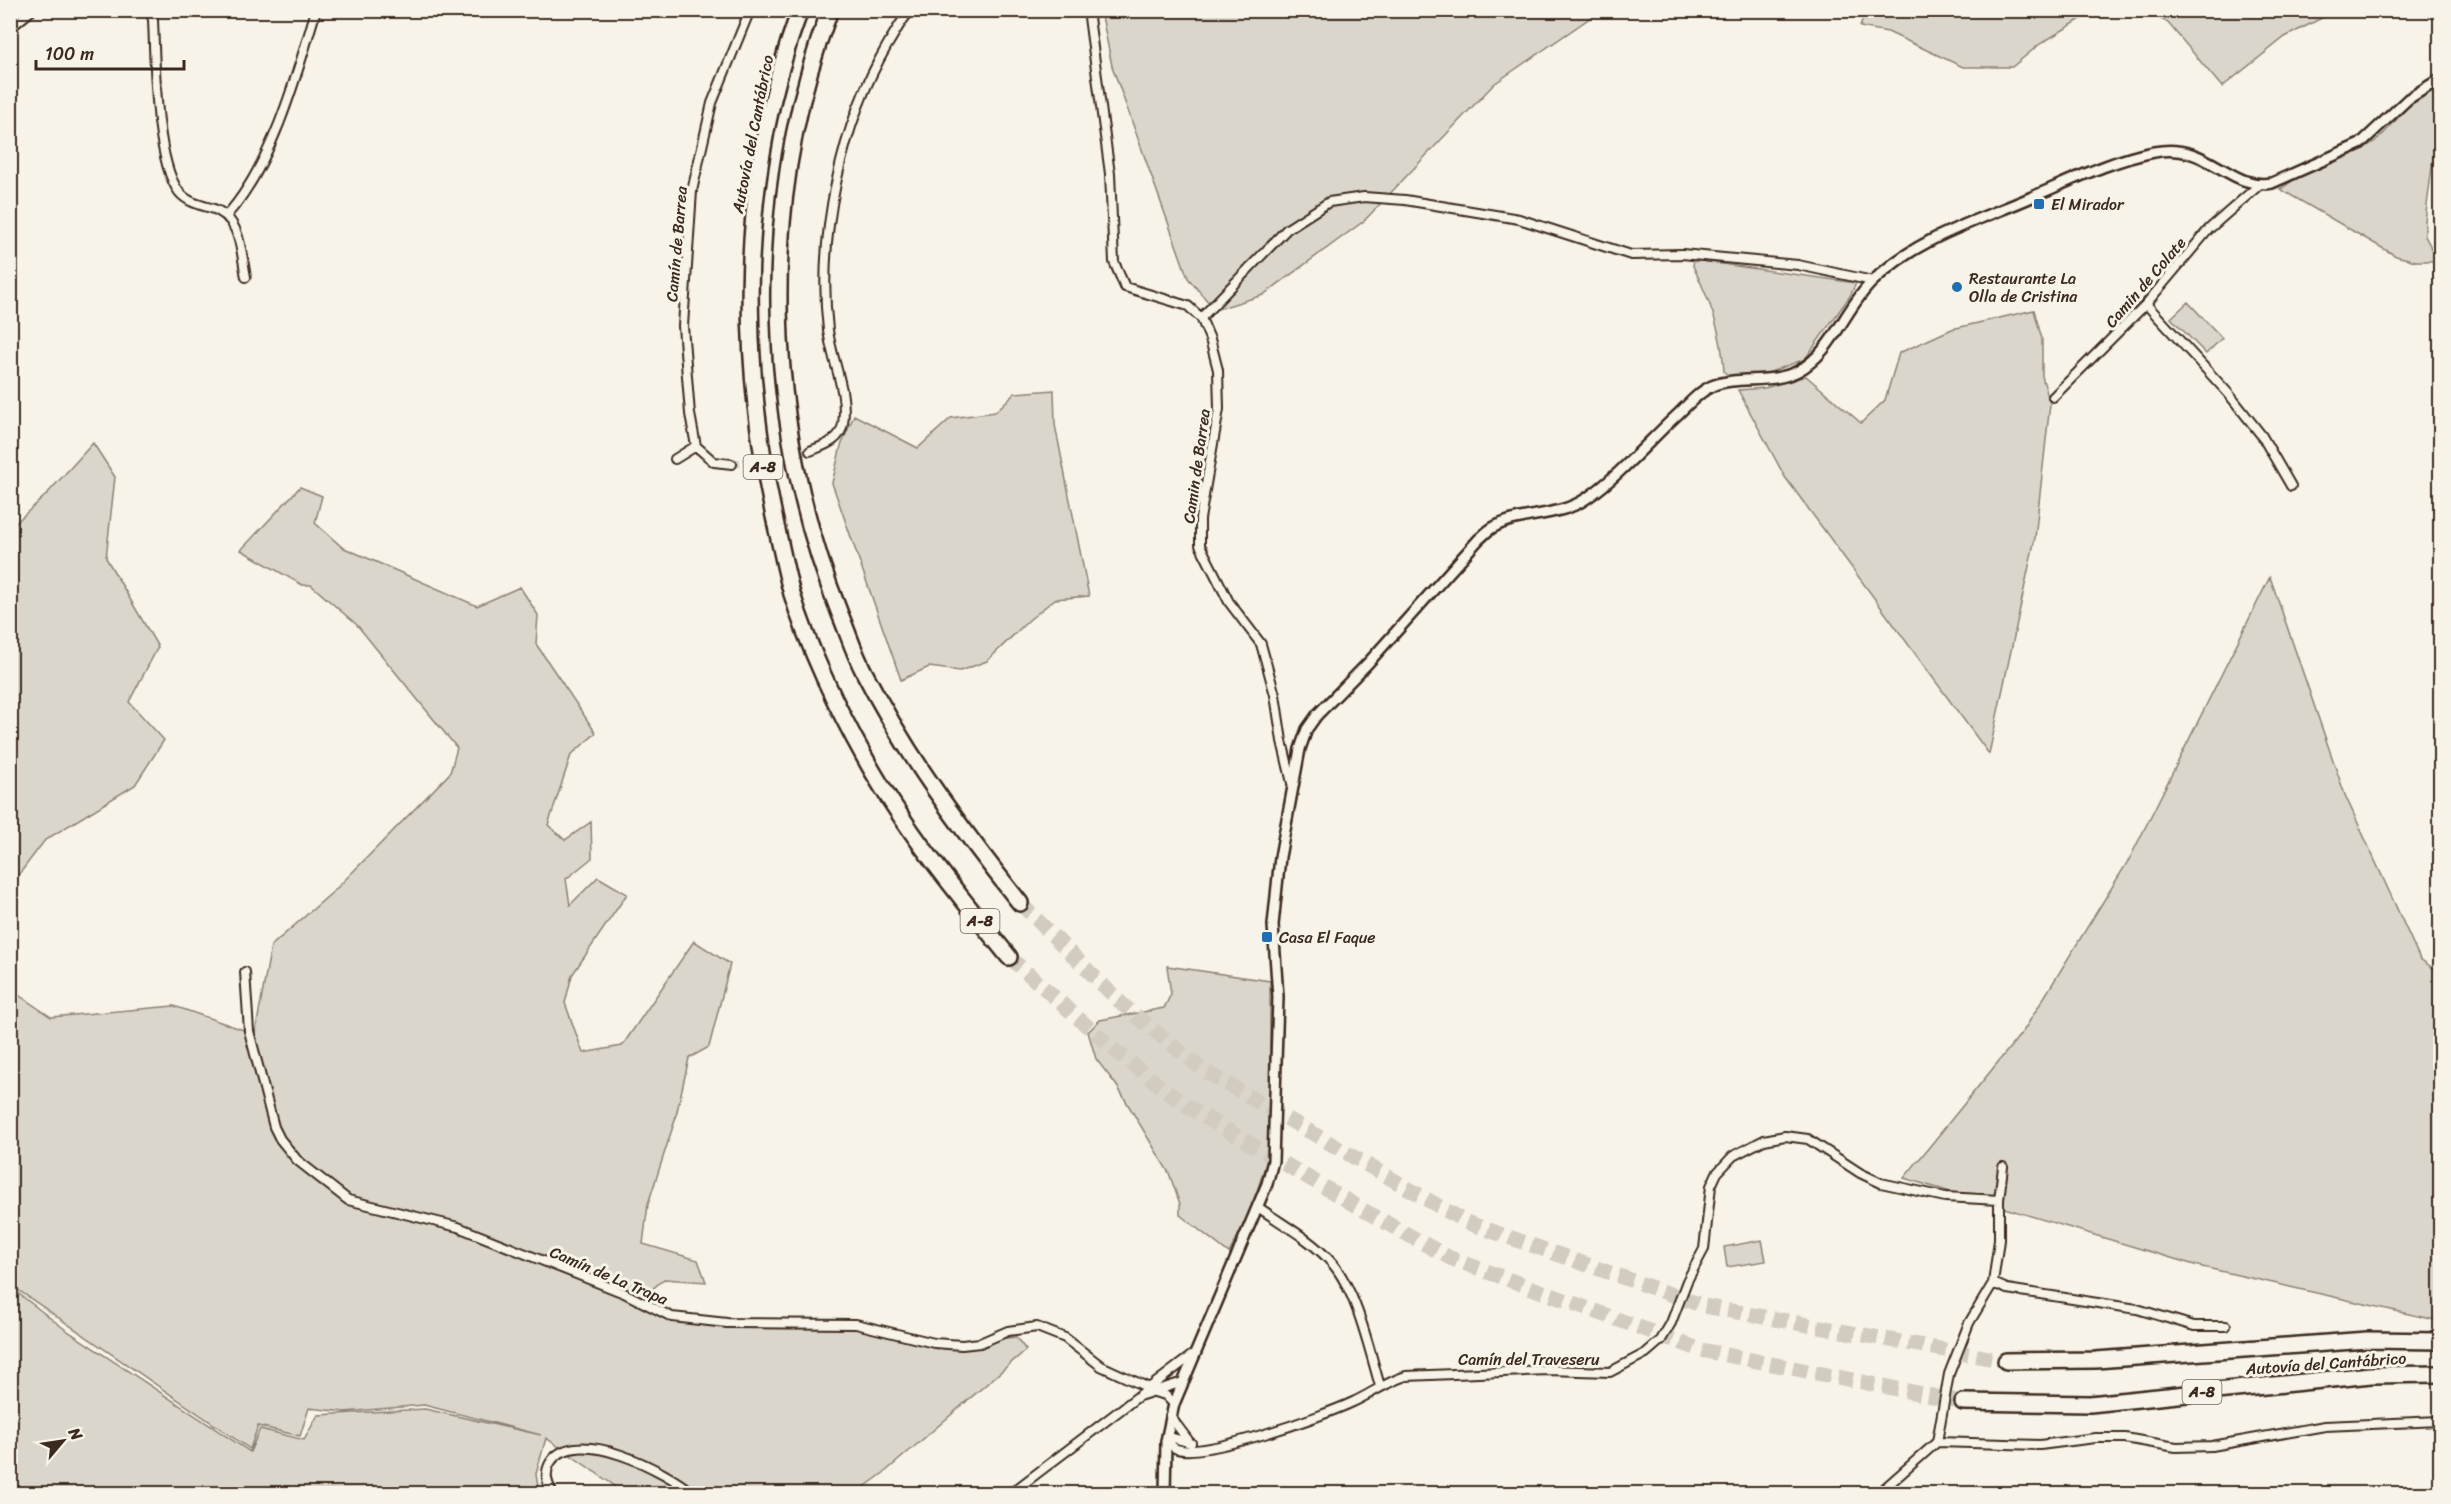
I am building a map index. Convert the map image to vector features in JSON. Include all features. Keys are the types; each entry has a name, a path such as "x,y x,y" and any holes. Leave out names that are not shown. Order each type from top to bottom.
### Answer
{"highway":[{"name":"Autovía del Cantábrico","path":"800,10 788,42 766,138 751,240 749,337 763,466 792,595 829,686 865,758 908,829 1009,957"},
{"name":"A-8","path":"830,10 816,48 794,139 781,239 780,330 787,427 801,497 828,583 862,669 900,738 944,807 1020,903"},
{"name":"Autovía del Cantábrico","path":"2006,1361 2096,1360 2367,1340 2440,1341"},
{"name":"Autovía del Cantábrico","path":"1963,1402 2090,1404 2371,1374 2440,1374"}],"street":[{"path":"10,28 32,10"},
{"path":"150,10 153,20 158,120 173,178 178,191 186,198 227,215 238,236 246,277"},
{"path":"227,215 245,194 272,138 298,71 316,10"},
{"name":"Camín de Barrea","path":"696,446 690,414 683,326 692,192 712,103 750,10"},
{"path":"810,451 833,442 843,426 844,395 828,330 826,258 837,179 852,120 871,76 911,10"},
{"path":"1088,10 1110,174 1113,262 1117,274 1125,286 1188,306 1201,318 1287,229 1329,202 1364,197 1405,200 1519,219 1630,255 1682,254 1798,265 1873,280"},
{"path":"1165,1494 1166,1441 1170,1416 1268,1184 1276,1139 1278,997 1273,925 1280,857 1300,749 1307,729 1317,715 1368,663 1479,538 1494,527 1547,515 1585,500 1711,386 1785,376 1813,361 1848,310 1873,280 1915,250 1959,225 2124,159 2157,151 2180,150 2198,154 2246,182 2258,186 2272,183 2360,144 2378,130 2408,99 2440,79"},
{"name":"Camin de Colate","path":"2053,397 2146,304 2209,229 2258,186"},
{"path":"2146,304 2228,393 2262,436 2291,486"},
{"name":"Camin de Barrea","path":"1201,318 1210,339 1218,370 1220,409 1200,519 1200,545 1229,602 1261,644 1275,695 1282,741 1292,783"},
{"path":"675,459 696,446 714,462 732,464"},
{"name":"Camín de La Trapa","path":"245,972 249,1031 274,1127 280,1139 297,1160 348,1200 458,1227 624,1293 672,1317 727,1323 856,1324 934,1343 962,1346 980,1343 1008,1331 1037,1327 1065,1338 1101,1366 1165,1395 1174,1404"},
{"name":"Camín del Traveseru","path":"1166,1441 1176,1449 1193,1451 1244,1441 1352,1402 1380,1386 1406,1376 1424,1373 1548,1370 1610,1372 1646,1353 1661,1340 1704,1249 1711,1186 1717,1173 1733,1156 1764,1140 1785,1136 1808,1139 1860,1173 1890,1185 1945,1197 1999,1200"},
{"path":"1878,1494 1937,1442 1948,1374 1969,1323 1993,1282 1999,1240 1999,1200 2004,1167"},
{"path":"1258,1207 1318,1250 1333,1264 1350,1294 1380,1386"},
{"path":"1993,1282 2007,1289 2138,1309 2194,1326 2226,1326"},
{"path":"1010,1494 1137,1397 1151,1389 1196,1352"},
{"path":"1162,1379 1177,1377 1183,1382"},
{"path":"1151,1389 1183,1382"},
{"path":"1170,1416 1182,1435 1191,1443"},
{"path":"1937,1442 2040,1445 2115,1438 2176,1447 2212,1446 2325,1426 2440,1422"},
{"path":"1166,1441 1173,1438 1202,1448"},
{"path":"553,1494 546,1483 547,1469 553,1458 562,1451 582,1448 642,1462 666,1473 693,1494"}],"shaded area":[{"path":"1866,10 2094,11 2040,44 2012,67 1963,67 1888,32 1860,27"},
{"path":"2335,10 2285,37 2222,87 2168,23 2147,11"},
{"path":"1101,11 1600,11 1494,84 1364,221 1263,295 1215,310 1188,278 1112,66"},
{"path":"2436,88 2440,104 2425,221 2425,236 2437,258 2434,261 2416,261 2396,256 2280,189 2315,167 2353,153 2374,142 2418,98"},
{"path":"1694,260 1856,283 1850,296 1805,359 1768,373 1729,376 1724,372 1718,330 1710,304 1693,266"},
{"path":"2188,302 2222,338 2206,354 2171,318"},
{"path":"2034,310 2042,339 2042,376 2050,404 2035,538 1989,754 1785,477 1738,390 1765,388 1806,376 1861,423 1885,400 1899,353 1952,329"},
{"path":"1054,390 1055,425 1089,596 1055,599 1029,620 987,661 960,671 929,667 901,680 832,483 841,446 854,415 918,448 951,418 995,412 1015,393"},
{"path":"93,443 115,477 106,558 158,647 129,702 164,740 135,785 45,840 11,885 11,527 46,495"},
{"path":"300,487 322,496 315,523 342,547 477,606 520,587 538,615 536,644 596,733 571,755 548,825 565,840 591,822 592,858 566,879 570,905 598,877 627,894 572,975 565,1003 583,1053 622,1046 694,941 730,964 709,1047 689,1058 675,1120 648,1204 643,1244 698,1260 706,1282 664,1279 641,1299 672,1318 847,1326 935,1346 1016,1337 1026,1350 885,1472 856,1493 619,1493 612,1484 546,1438 536,1474 539,1493 11,1493 10,1287 66,1330 250,1452 260,1429 304,1440 318,1415 425,1409 541,1435 424,1405 345,1412 309,1408 300,1436 258,1426 250,1449 11,1285 11,990 51,1017 174,1006 255,1034 271,946 335,890 450,773 457,748 357,625 311,585 302,585 241,550"},
{"path":"2270,577 2345,795 2420,959 2440,973 2440,1321 2198,1266 1904,1178 2024,1030 2130,858"},
{"path":"1167,966 1270,981 1270,1103 1267,1160 1250,1213 1229,1253 1180,1215 1180,1204 1169,1173 1117,1086 1096,1059 1088,1032 1100,1020 1164,1008 1171,994"},
{"path":"1762,1240 1766,1261 1727,1267 1724,1247"}],"tunnel":[{"path":"732,464 810,451"},
{"path":"1020,903 1123,1005 1203,1070 1466,1222 1704,1306 2006,1361"},
{"path":"1009,957 1113,1049 1183,1104 1450,1258 1701,1350 1963,1402"}],"place":[{"name":"El Mirador","path":"2039,204"},
{"name":"Restaurante La Olla de Cristina","path":"1957,287"},
{"name":"Casa El Faque","path":"1267,937"}]}
